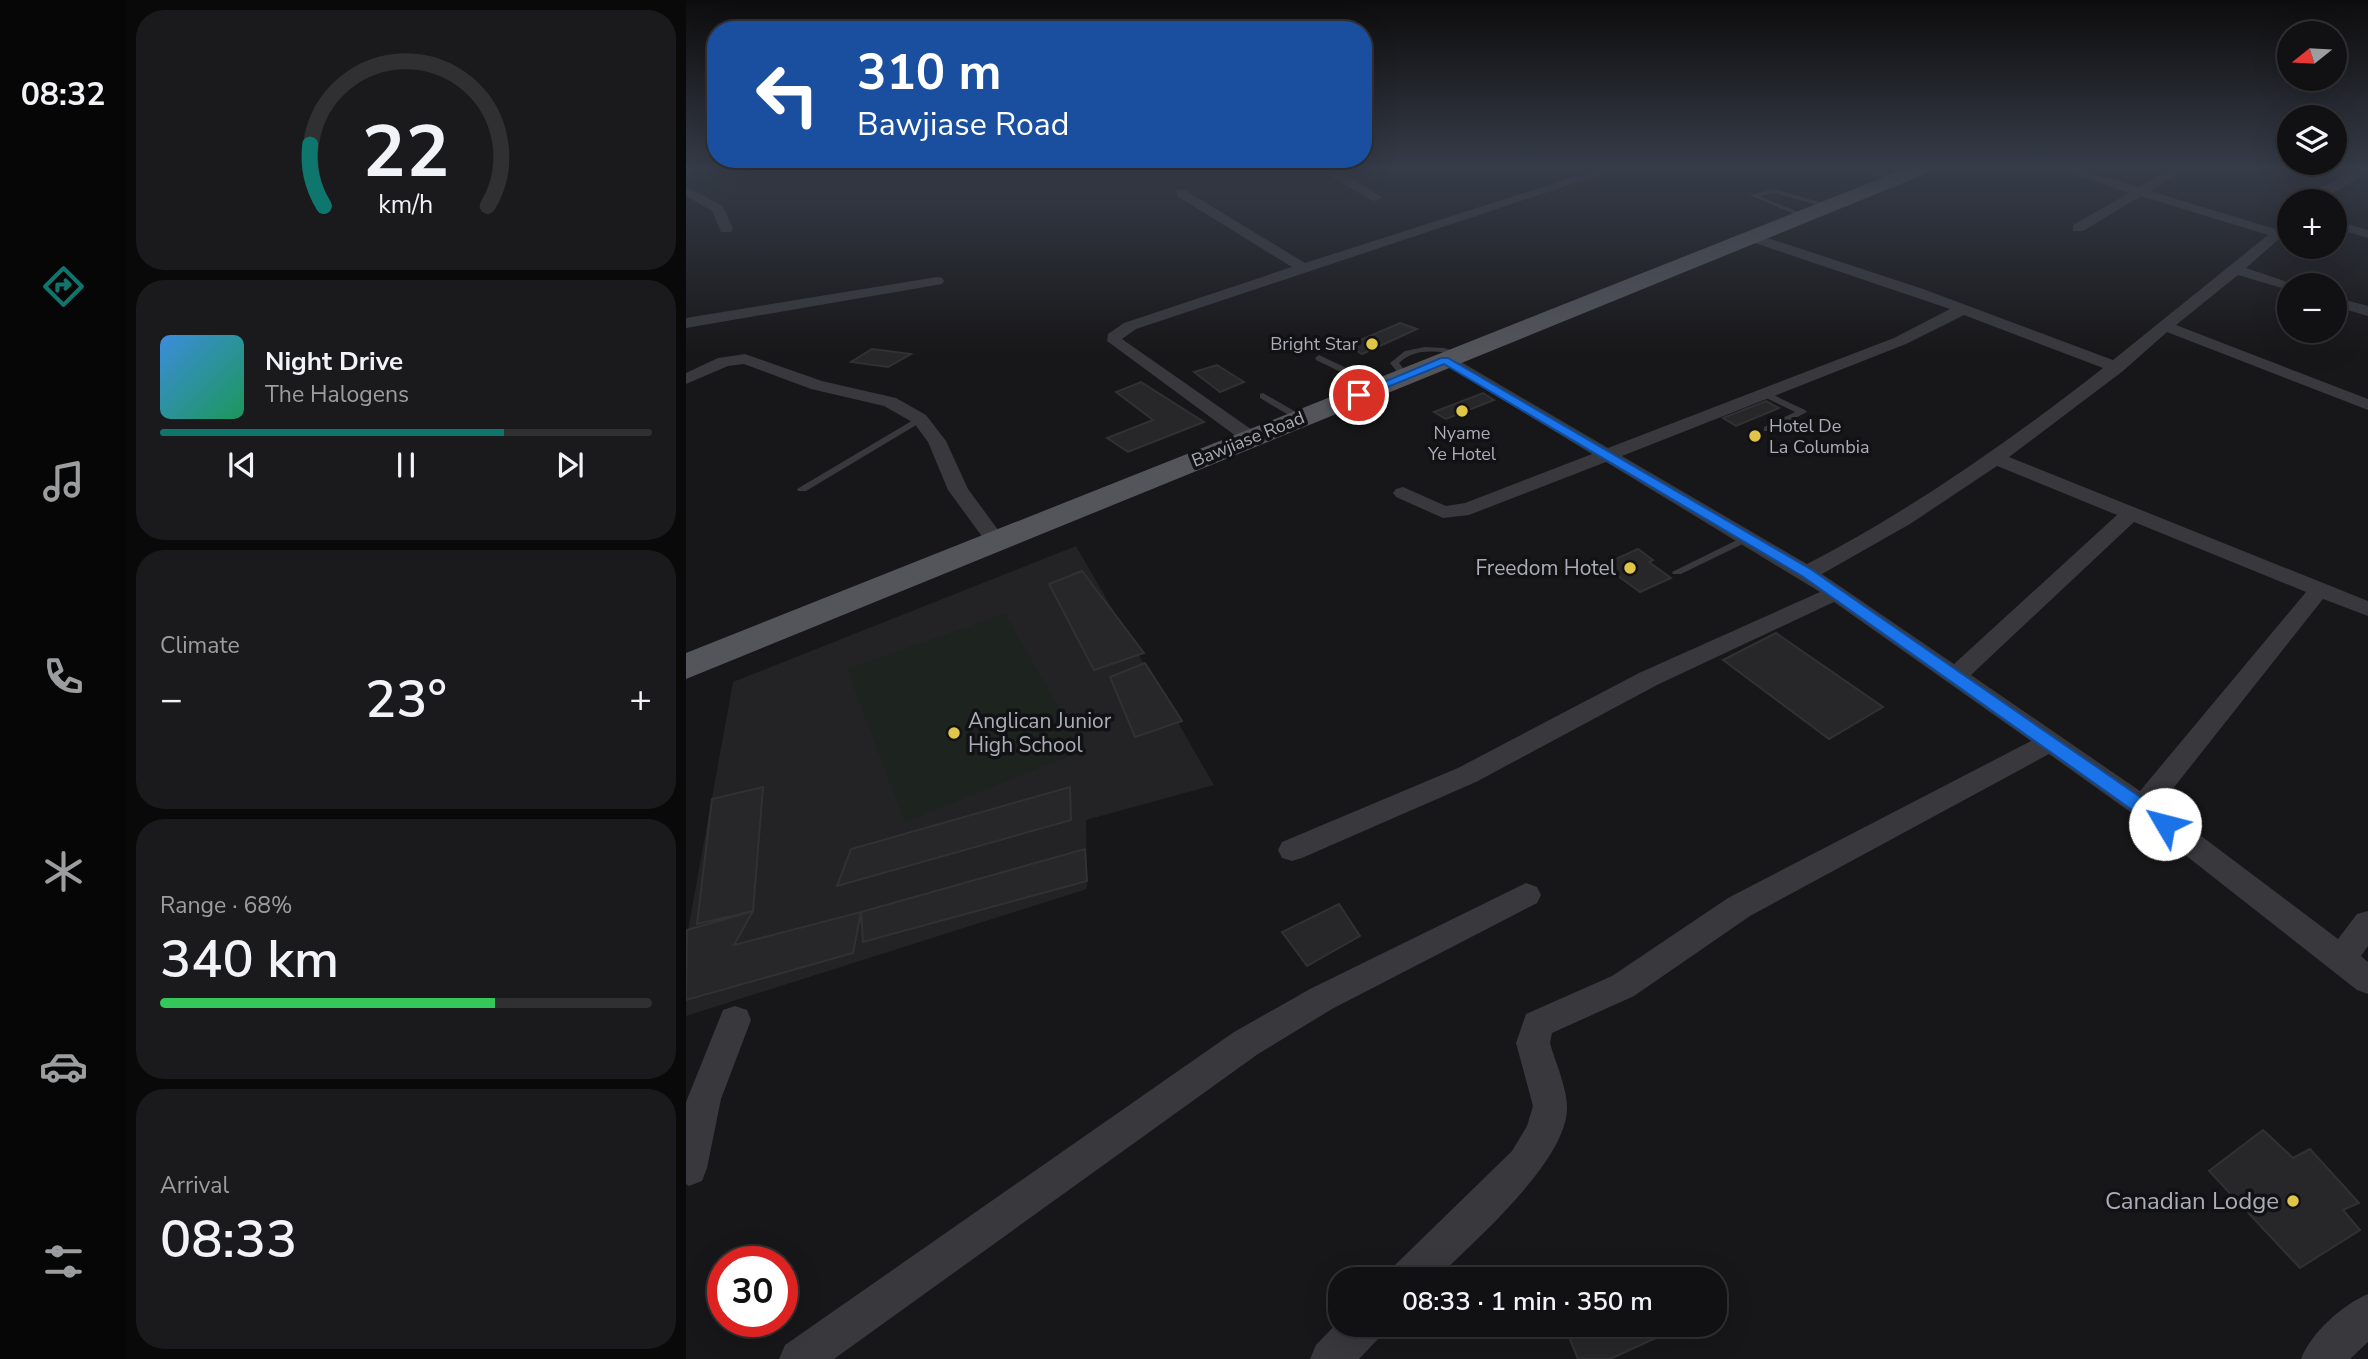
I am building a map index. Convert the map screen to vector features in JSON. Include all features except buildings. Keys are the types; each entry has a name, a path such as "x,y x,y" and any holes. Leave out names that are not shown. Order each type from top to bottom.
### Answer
{"main road":[{"name":"Bawjiase Road","path":"689,662 1775,229"}],"street":[{"path":"1241,229 1302,267"},
{"path":"1251,438 1115,341 1114,337 1130,327 1416,229"},
{"path":"1807,573 1886,532 1996,459 2118,367 2277,235"},
{"path":"1754,238 1919,292 2118,367"},
{"path":"2237,270 2277,282"},
{"path":"686,323 937,281"},
{"path":"2347,305 2368,311"},
{"path":"1403,494 1443,512 1469,509 1900,341 1961,310"},
{"path":"2165,326 2368,405"},
{"path":"1453,357 1606,457 1807,573 2143,807 2368,980"},
{"path":"686,379 724,362 745,359 817,386 890,402 920,419 937,441 958,490 996,542"},
{"path":"1996,459 2368,609"},
{"path":"1956,675 2131,513"},
{"path":"2143,807 2319,590"},
{"path":"1292,850 1467,775 1648,679 1836,593"},
{"path":"1421,1267 1525,1163 1543,1132 1550,1106 1533,1043 1538,1024 1623,986 1739,907 2052,742"},
{"path":"799,1359 1246,1043 1321,999 1526,895"},
{"path":"2341,959 2368,923"},
{"path":"687,1172 704,1099 735,1020"},
{"path":"2321,1359 2368,1314"},
{"path":"1330,1359 1352,1337"}],"lane":[{"path":"1319,358 1392,382"},
{"path":"1763,393 1802,412 1767,429"},
{"path":"1263,396 1300,418"},
{"path":"802,489 920,419"},
{"path":"1677,572 1747,538"}],"shaded area":[{"name":"Anglican Junior High School","path":"1076,546 1214,785 1086,820 1087,889 686,1016 686,941 733,682"},
{"path":"1005,614 1083,750 905,822 847,669"}],"place":[{"name":"Bright Star","path":"1372,344"},
{"name":"Nyame Ye Hotel","path":"1462,411"},
{"name":"Hotel De La Columbia","path":"1755,436"},
{"name":"Freedom Hotel","path":"1630,568"},
{"name":"Anglican Junior High School","path":"954,733"},
{"name":"Canadian Lodge","path":"2293,1201"}],"route":[{"path":"1359,395 1444,360 1807,573 2165,824"}]}
